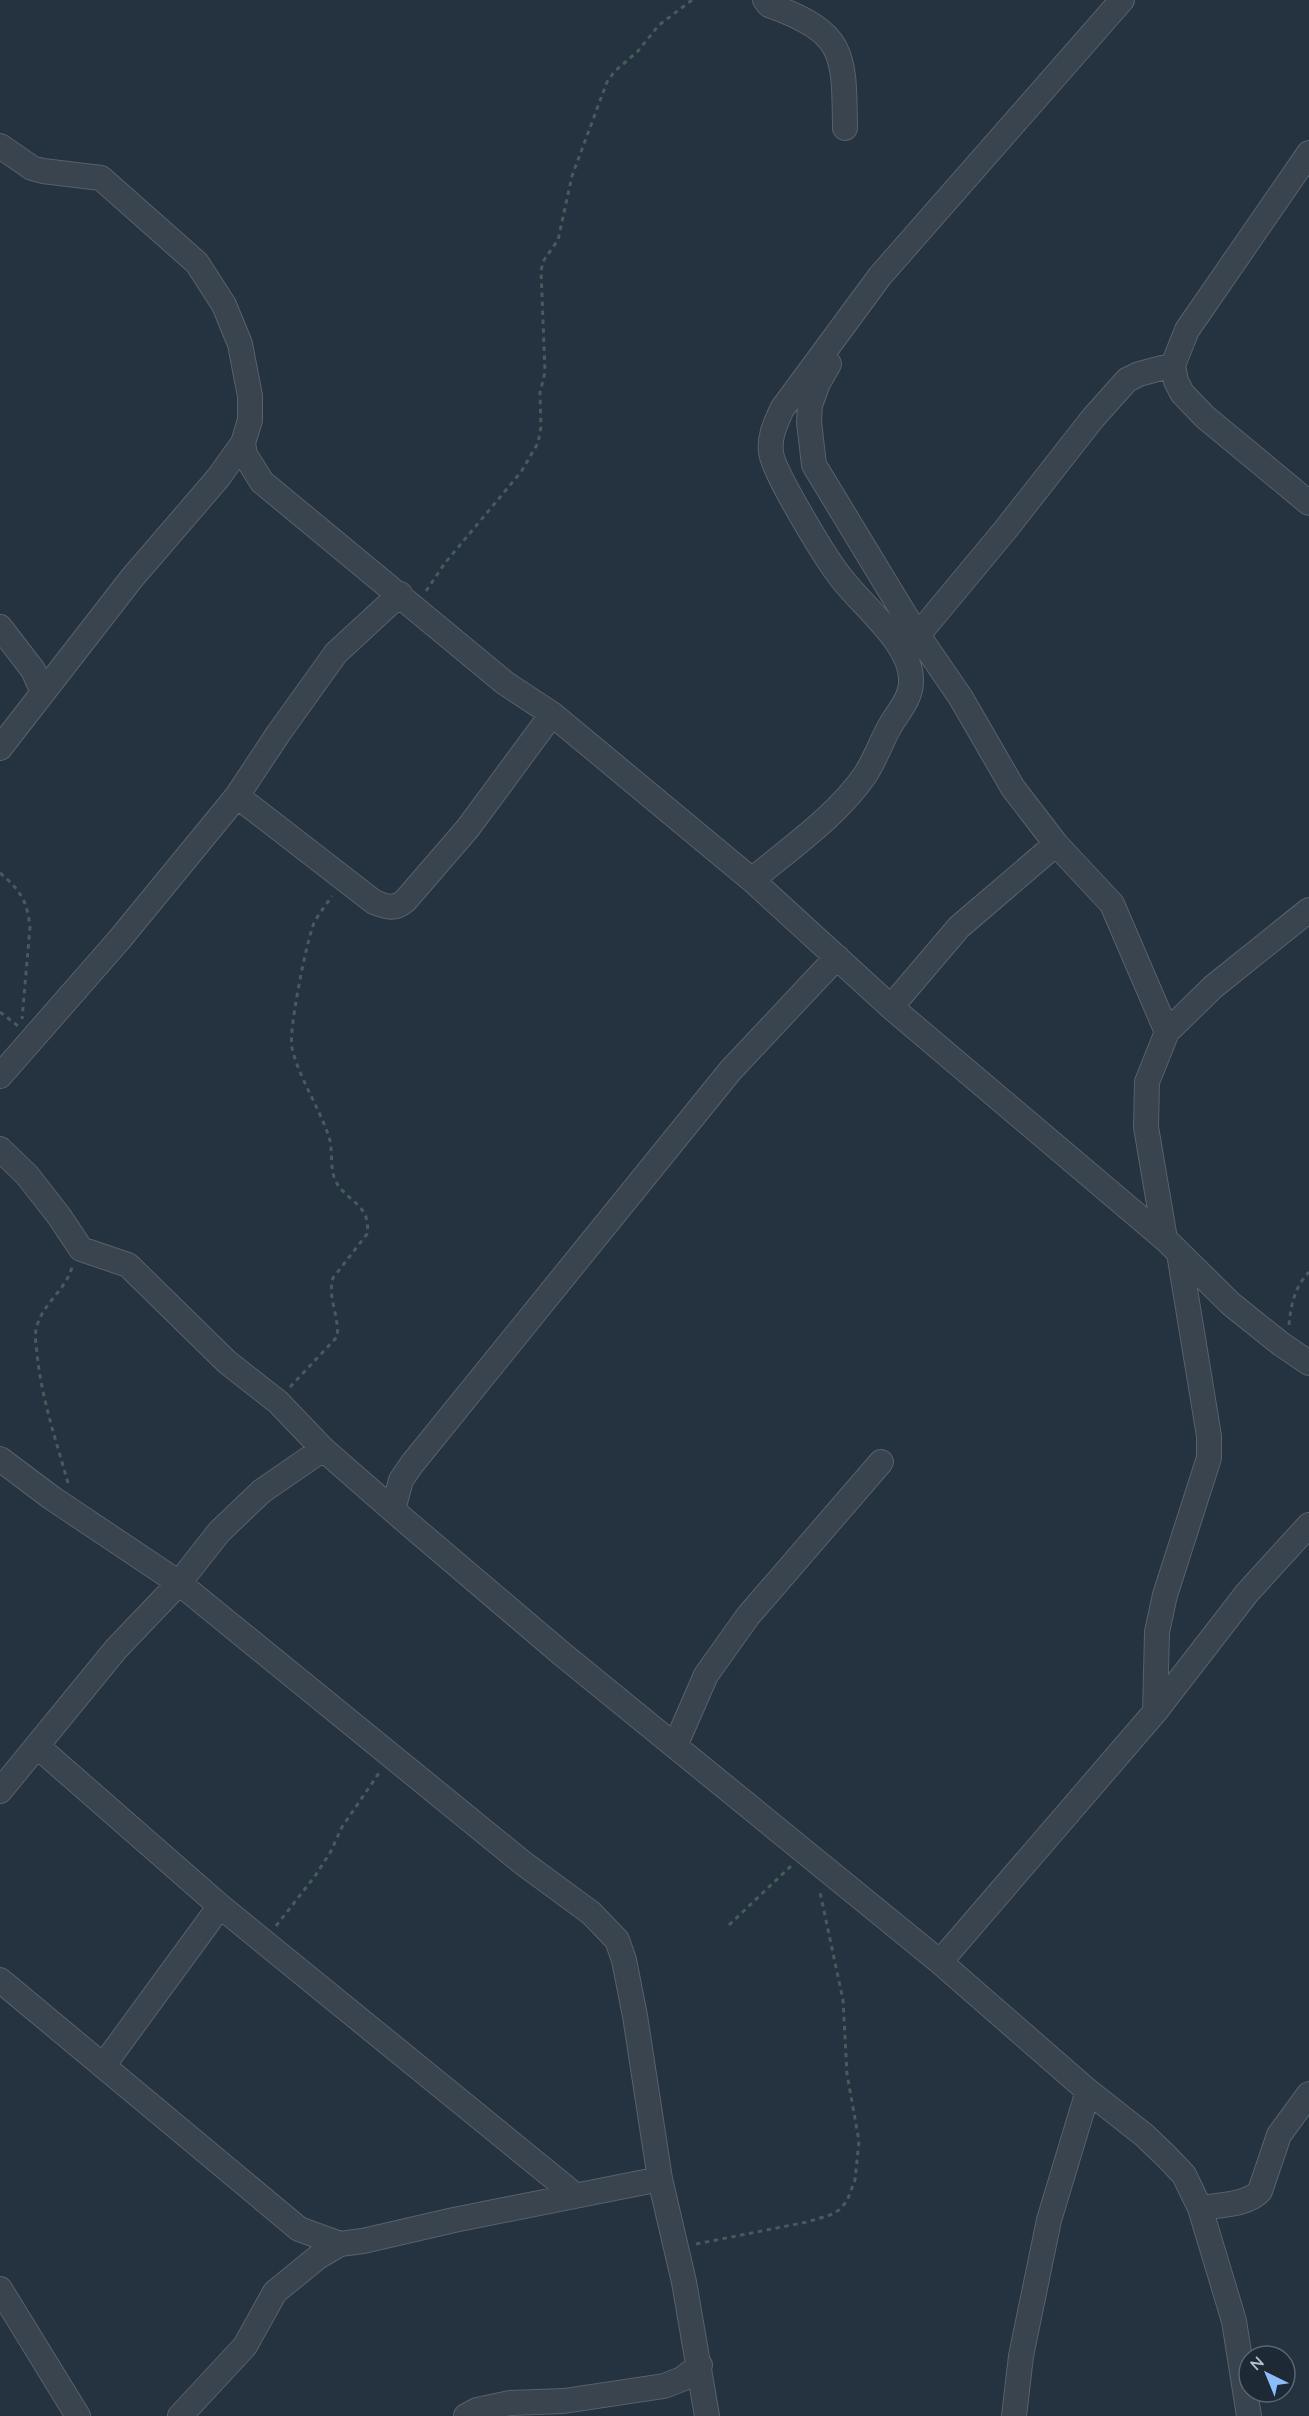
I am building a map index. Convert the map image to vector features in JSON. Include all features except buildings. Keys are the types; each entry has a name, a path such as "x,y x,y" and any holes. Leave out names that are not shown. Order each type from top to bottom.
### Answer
{"street":[{"path":"765,0 769,5 811,23 830,40 840,56 844,73 845,128"},
{"path":"752,880 808,834 866,774 879,744 906,701 912,685 907,659 894,638 839,575 782,480 771,454 772,432 782,409 880,276 1122,0"},
{"path":"0,146 32,168 101,178 197,263 224,306 240,344 250,396 250,420 243,443 218,478 132,578 0,748"},
{"path":"1309,153 1187,330 1173,365 1176,381 1182,393 1205,417 1309,503"},
{"path":"880,276 818,383 810,405 809,422 814,465 828,492 918,635 961,698 1013,788 1056,844 1112,904 1167,1032"},
{"path":"918,635 1006,529 1093,418 1127,380 1139,374 1173,365"},
{"path":"243,443 245,455 262,482"},
{"path":"218,478 244,475 262,482 505,683 552,714 752,880 891,1007 1172,1246 1231,1304 1302,1359"},
{"path":"0,1076 119,940 237,796 336,653 408,601"},
{"path":"0,627 33,669 43,692"},
{"path":"237,796 374,902 397,907 405,901 491,799 552,714"},
{"path":"891,1007 958,927 1056,844"},
{"path":"1155,1712 1157,1632 1165,1595 1209,1458 1209,1436 1146,1127 1147,1082 1167,1032 1213,987 1309,910"},
{"path":"393,1510 401,1480 730,1071 837,957"},
{"path":"0,1149 33,1183 81,1249 128,1265 226,1362 278,1402 323,1449 393,1510 562,1654 940,1962 1167,2157 1184,2175 1200,2208 1234,2321 1249,2416"},
{"path":"0,1791 116,1649 179,1583 219,1532 262,1491 323,1449"},
{"path":"0,1459 76,1514 179,1583 523,1863 591,1912 617,1940 624,1959 635,2016 660,2179 677,2248 700,2365 707,2416"},
{"path":"675,1746 706,1675 748,1616 881,1462"},
{"path":"365,1485 401,1480"},
{"path":"940,1962 1155,1712 1247,1593 1309,1525"},
{"path":"37,1746 220,1906 575,2195"},
{"path":"103,2066 220,1906"},
{"path":"0,1980 299,2229 340,2244"},
{"path":"1014,2416 1021,2356 1049,2220 1088,2091"},
{"path":"1200,2208 1248,2199 1260,2191 1279,2134 1309,2094"},
{"path":"180,2416 245,2346 275,2292 318,2257 340,2244 660,2179"},
{"path":"0,2289 78,2416"},
{"path":"466,2416 477,2410 510,2403 564,2401 664,2386 682,2379 700,2365"}],"path":[{"path":"408,601 445,563 521,472 538,443 541,427 540,393 545,372 541,270 544,260 558,240 572,176 610,77 638,51 659,25 692,0"},
{"path":"0,873 22,894 30,927 21,1028 0,1012"},
{"path":"278,1402 337,1337 339,1327 331,1286 333,1278 367,1234 368,1228 367,1217 363,1209 334,1179 328,1134 291,1043 291,1025 296,1009 306,945 315,921 343,878"},
{"path":"72,1264 69,1278 39,1320 35,1336 39,1380 76,1514"},
{"path":"1302,1359 1289,1328 1291,1302 1309,1272"},
{"path":"264,1942 315,1876 352,1811 392,1757"},
{"path":"729,1925 805,1852"},
{"path":"677,2248 807,2222 830,2215 839,2210 847,2201 855,2180 859,2141 847,2074 843,2000 833,1944 821,1894 816,1886"}]}
